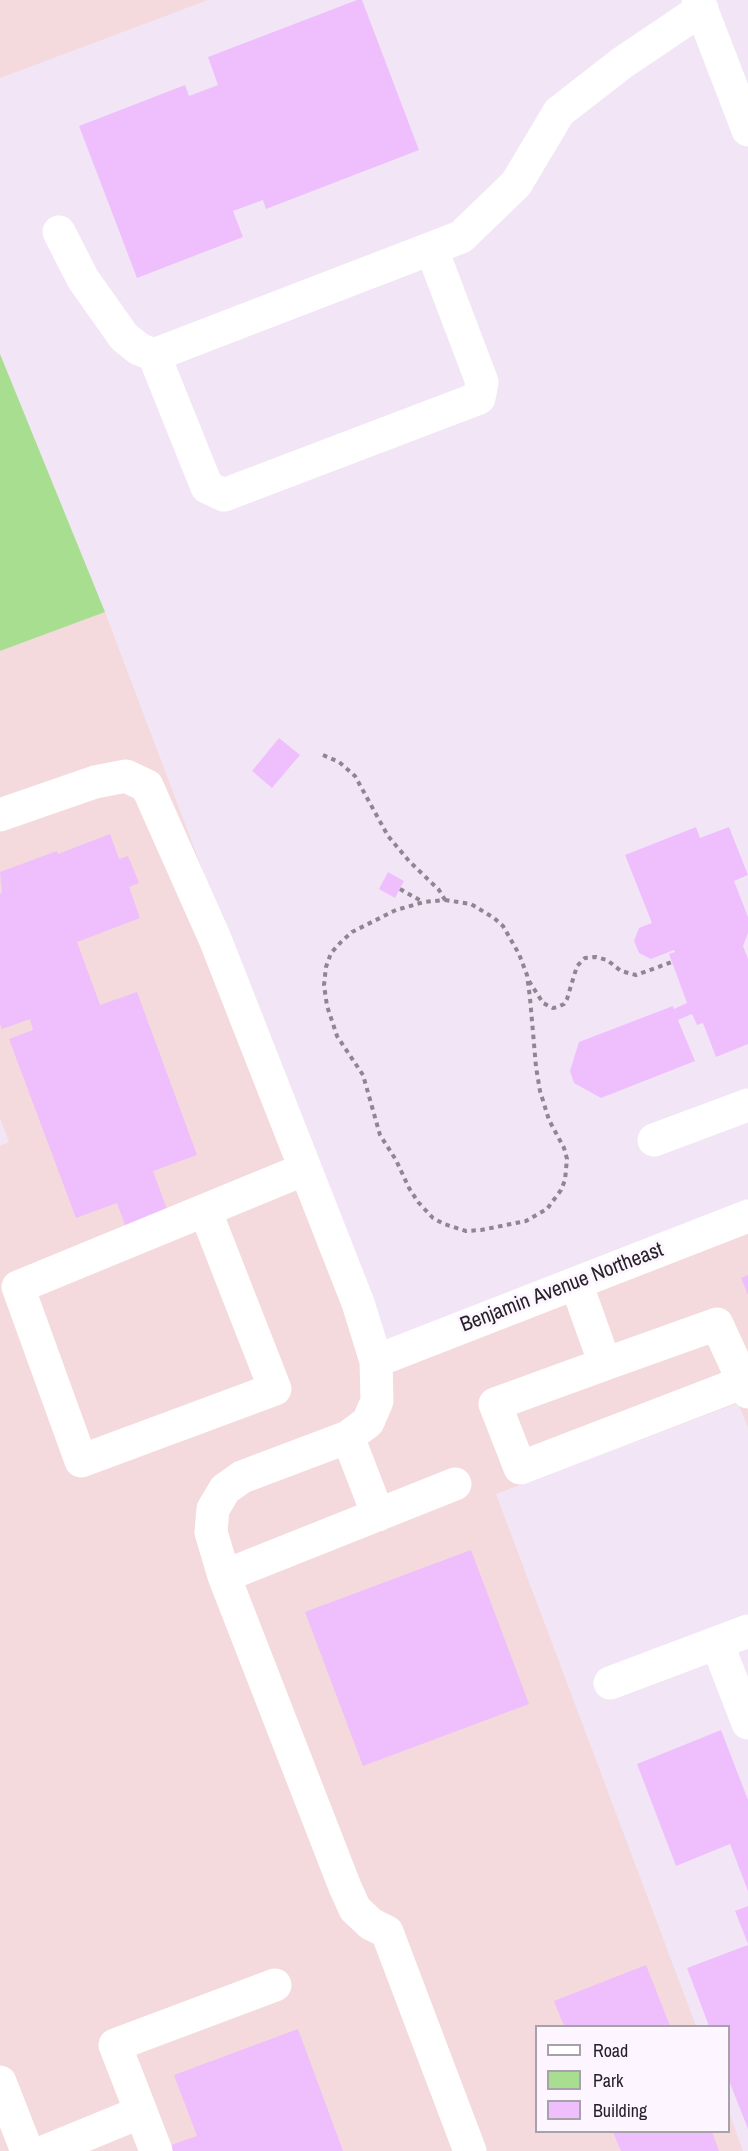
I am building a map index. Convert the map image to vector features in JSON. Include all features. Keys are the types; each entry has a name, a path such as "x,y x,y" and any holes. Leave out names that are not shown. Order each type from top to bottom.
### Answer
{"street":[{"path":"60,232 82,279 124,338 139,350 154,355 461,237 516,184 560,112 700,4 748,130"},
{"path":"154,355 207,487 224,495 258,483 479,398 482,382 432,250"},
{"path":"0,815 95,782 126,776 147,786 215,939 358,1303 376,1361 377,1401 368,1422 348,1437 242,1477 225,1489 213,1509 211,1532 224,1576 345,1887 355,1909 371,1924 387,1932 470,2151"},
{"path":"654,1140 748,1105"},
{"path":"205,1210 275,1389 81,1461 18,1287 205,1210 305,1169"},
{"name":"Benjamin Avenue Northeast","path":"376,1361 748,1216"},
{"path":"576,1283 605,1364"},
{"path":"717,1324 746,1387 520,1468 495,1404 717,1324"},
{"path":"348,1437 378,1515"},
{"path":"224,1576 455,1484"},
{"path":"610,1683 748,1631"},
{"path":"717,1643 748,1723"},
{"path":"156,2151 115,2045 275,1985"},
{"path":"0,2082 27,2151"},
{"path":"46,2151 141,2112"}],"path":[{"path":"323,755 339,762 355,776 388,836 409,861 439,890 445,900"},
{"path":"400,889 424,902"},
{"path":"527,978 537,1079 549,1120 564,1148 568,1170 561,1190 547,1209 526,1221 481,1230 454,1229 424,1211 380,1135 363,1074 343,1046 331,1021 324,985 330,953 352,932 396,910 424,902 445,900 471,904 498,922 515,946 527,978 543,1003 553,1008 564,1004 577,966 585,958 596,957 608,960 629,975 650,971 672,962"}],"shaded area":[{"path":"0,0 208,0 0,78"},
{"path":"105,612 385,1353 748,1216 748,1427 738,1403 496,1494 696,2025 535,2025 535,2133 730,2133 730,2115 743,2151 0,2151 0,1146 9,1142 0,1118 0,651"}],"green space":[{"path":"0,354 105,612 0,651"}],"building":[{"path":"362,0 419,150 266,209 263,200 233,211 243,237 137,278 79,126 185,85 189,96 218,85 208,57"},
{"path":"279,738 300,755 272,788 252,771"},
{"path":"696,827 700,838 729,827 748,875 734,881 748,917 748,933 743,946 748,959 748,1044 716,1057 703,1023 697,1025 692,1014 678,1020 695,1061 601,1098 574,1083 570,1071 579,1042 673,1006 674,1009 687,1003 669,954 675,952 674,950 651,959 639,953 634,941 639,928 652,923 625,855"},
{"path":"110,834 119,859 128,856 139,883 129,887 140,918 77,942 100,1005 137,992 197,1155 153,1171 170,1218 128,1233 117,1203 76,1218 9,1039 33,1030 30,1019 2,1029 0,1024 0,894 2,893 0,872 57,851 58,854"},
{"path":"388,872 404,881 395,898 379,889"},
{"path":"748,1275 748,1295 741,1278"},
{"path":"471,1550 529,1704 363,1766 305,1612"},
{"path":"721,1730 748,1800 748,1891 730,1844 676,1866 637,1764"},
{"path":"748,1906 748,1944 735,1911"},
{"path":"748,1945 748,2129 730,2083 730,2025 709,2025 687,1968"},
{"path":"646,1965 670,2025 564,2025 554,2001"},
{"path":"298,2029 343,2151 173,2151 171,2145 197,2136 174,2075"},
{"path":"613,2133 712,2133 719,2151 621,2151"}]}
